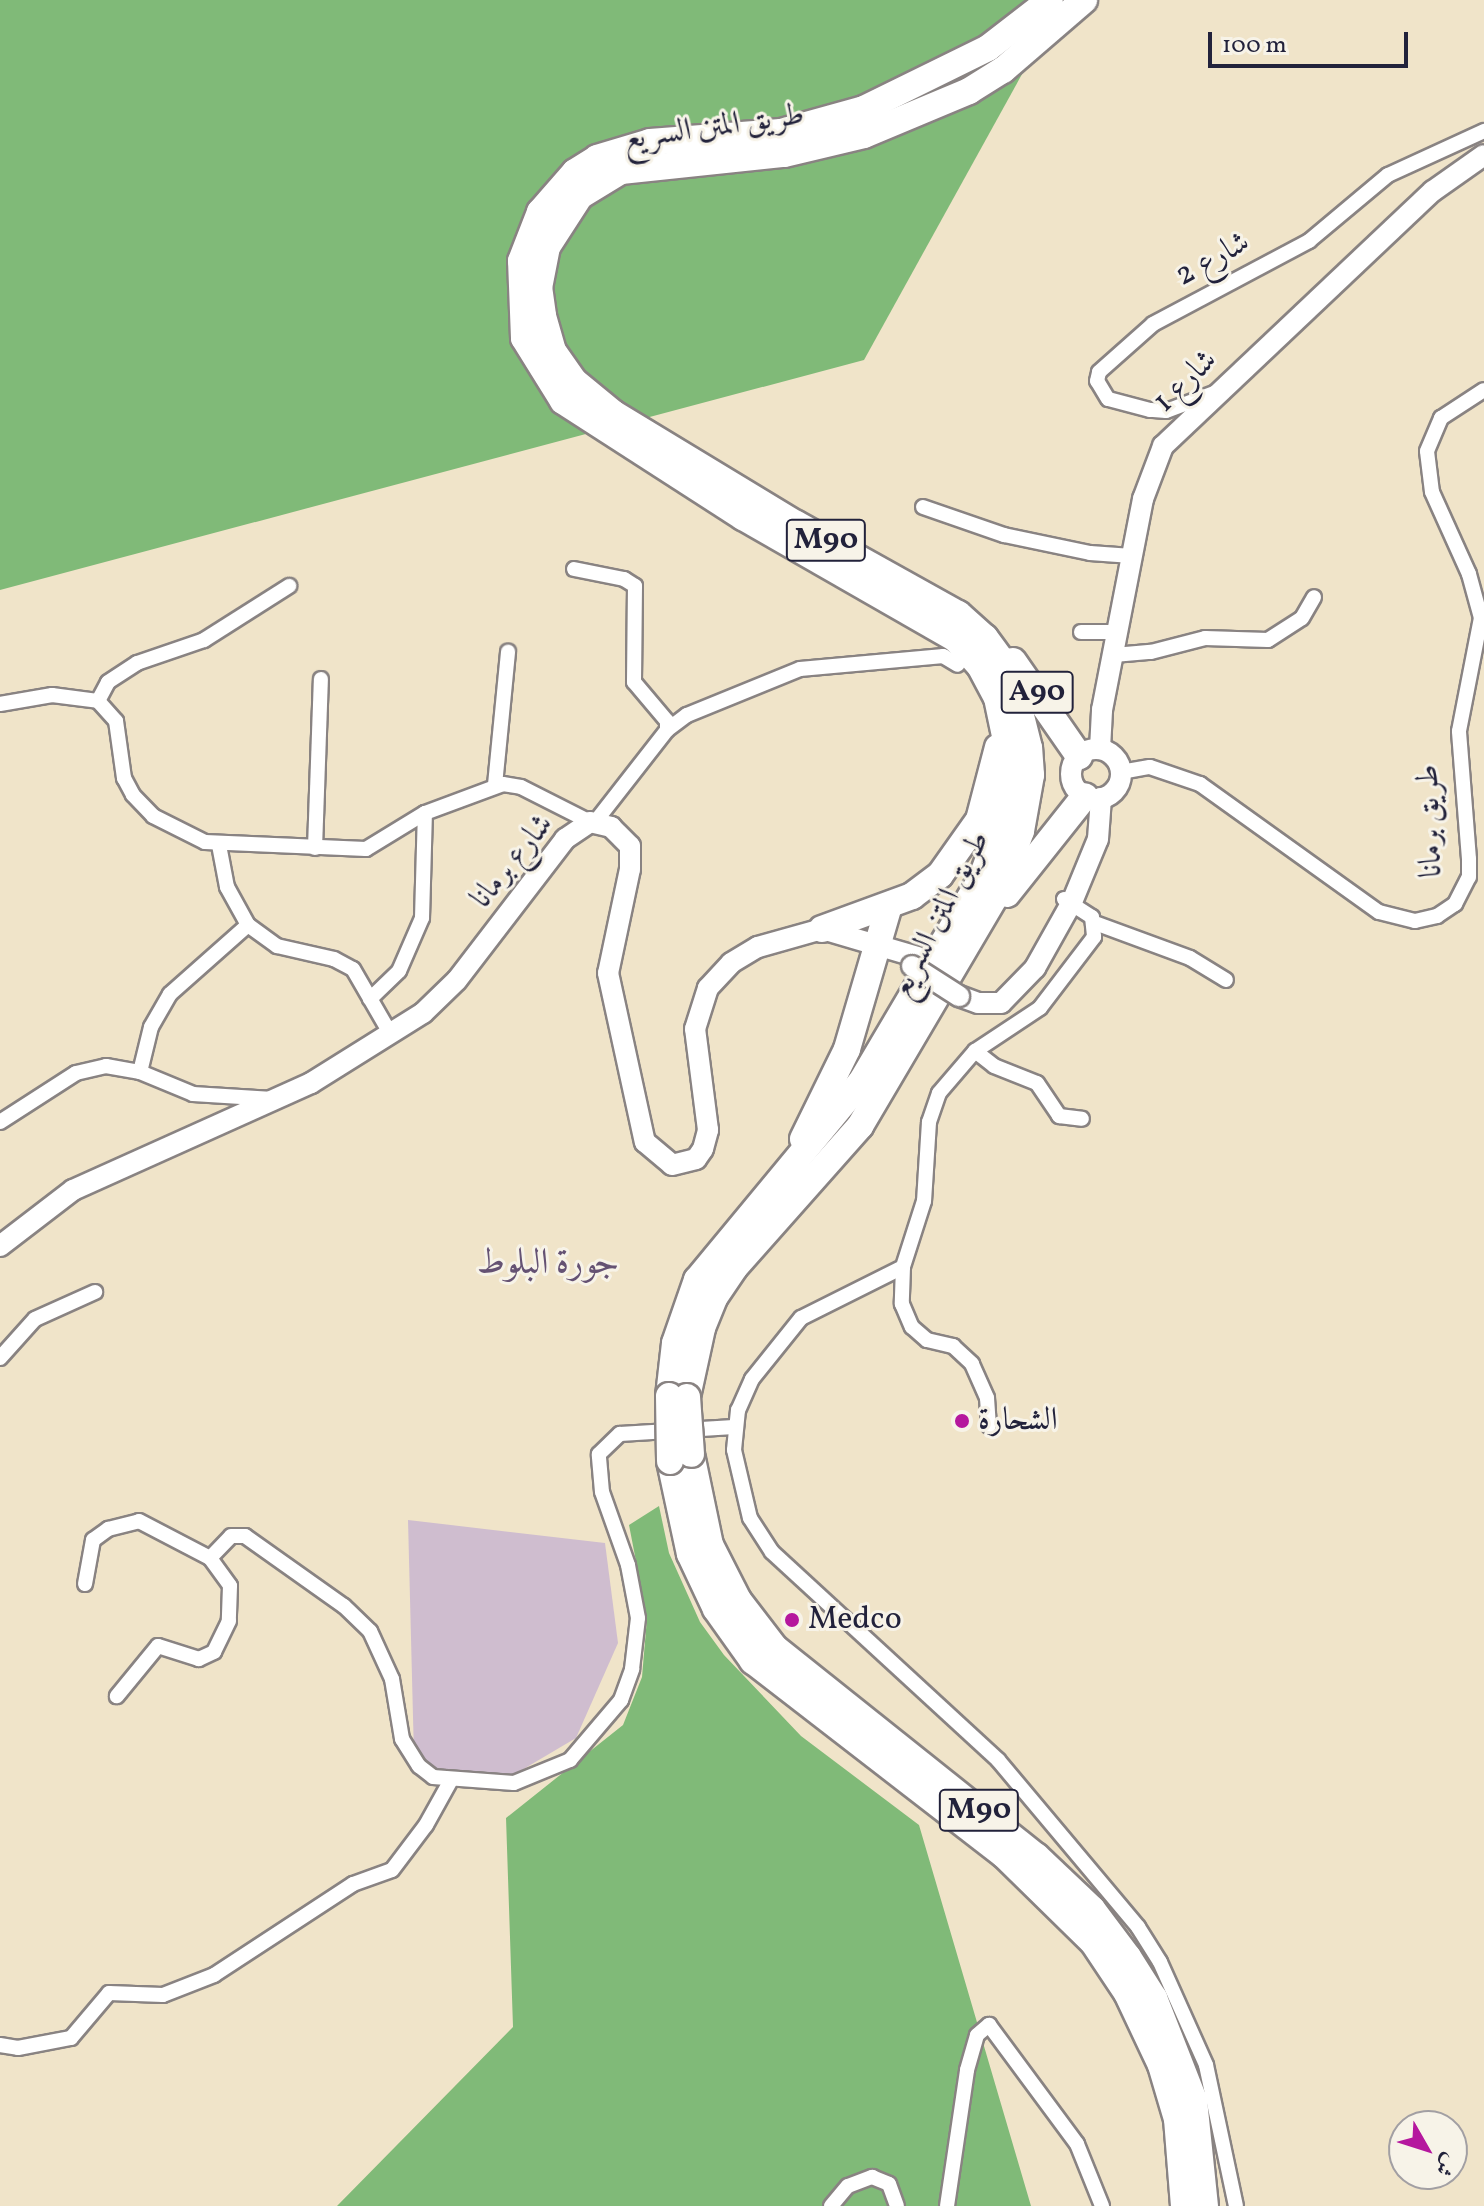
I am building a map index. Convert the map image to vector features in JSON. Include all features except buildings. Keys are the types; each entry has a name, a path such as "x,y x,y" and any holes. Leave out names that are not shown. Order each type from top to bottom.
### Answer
{"highway":[{"name":"طريق المتن السريع","path":"1050,0 988,48 864,109 781,132 650,142 597,158 575,172 540,212 521,261 524,338 563,401 743,517 932,621 980,666 1004,720 1009,782 982,877 861,1082 697,1280 675,1343 680,1458 690,1554 716,1609 753,1661 1003,1854 1062,1908 1101,1955 1127,1993 1161,2065 1177,2119 1184,2206"},
{"name":"طريق المتن السريع","path":"678,1396 714,1298 734,1268 860,1126 985,916 1013,861 1031,775 1014,688 985,638 935,598 796,524 595,399 553,351 543,315 541,272 558,223 580,196 621,171 784,154 864,135 955,97 1003,70 1084,0"},
{"name":"A90","path":"985,638 1019,666 1089,753"},
{"path":"822,929 889,905 929,886 964,847 988,794 1004,720"},
{"path":"985,916 1093,797"},
{"path":"789,1172 847,1049 874,944 889,905"},
{"name":"طريق المتن السريع","path":"680,1458 710,1545 738,1600 775,1648 1036,1856 1092,1909 1128,1957 1160,2011 1194,2100 1205,2206"}],"street":[{"name":"شارع 2","path":"1218,391 1166,411 1150,410 1108,399 1097,381 1099,372 1153,324 1309,241 1388,175 1484,131"},
{"name":"شارع 1","path":"1089,753 1114,655 1154,461 1179,427 1308,313 1433,191 1484,155"},
{"name":"طريق برمانا","path":"1121,772 1150,767 1200,784 1379,912 1415,921 1437,916 1455,904 1469,868 1459,731 1481,618 1469,574 1432,492 1427,451 1441,418 1484,390"},
{"path":"923,507 1031,541 1132,556"},
{"path":"574,569 624,579 635,586 634,682 664,716 667,730"},
{"path":"98,701 108,682 137,663 204,640 289,586"},
{"path":"1114,655 1151,652 1205,638 1268,640 1302,618 1314,597"},
{"path":"1081,632 1118,632"},
{"path":"495,785 508,652"},
{"path":"0,704 52,695 98,701 116,721 124,778 133,795 153,816 219,845 366,849 425,813 495,785 521,787 592,822 667,730 687,715 800,669 943,656 958,665"},
{"path":"315,848 321,679"},
{"path":"822,929 911,959 961,992 993,1004 1012,996 1035,968 1101,829 1093,797 1071,778 1089,753 1112,754 1121,772 1117,786 1093,797"},
{"path":"370,999 399,971 422,918 425,813"},
{"name":"شارع برمانا","path":"0,1246 73,1190 273,1100 390,1033 446,992 557,849 592,822 611,827 630,846 630,869 608,973 645,1142 672,1165 696,1159 708,1130 695,1029 708,988 731,963 758,947 822,929"},
{"path":"219,845 227,887 248,925 277,946 344,963 390,1033"},
{"path":"1071,896 1095,923 1190,958 1226,980"},
{"path":"989,1426 987,1398 972,1364 953,1346 927,1340 912,1327 902,1304 903,1267 924,1201 933,1108 945,1083 975,1051 1019,1025 1058,989 1089,947 1095,923"},
{"path":"140,1072 151,1027 170,994 248,925"},
{"path":"975,1051 994,1066 1037,1083 1059,1116 1082,1119"},
{"path":"0,1122 88,1067 140,1072 193,1094 273,1100"},
{"path":"903,1267 801,1318 752,1379 734,1427 740,1490 750,1518 772,1552 998,1760 1146,1939 1206,2065 1236,2206"},
{"path":"0,1358 35,1319 95,1292"},
{"path":"210,1558 231,1536 245,1536 344,1606 370,1631 392,1679 408,1752 433,1777 514,1783 570,1760 621,1700 632,1669 638,1618 628,1565 596,1466 607,1443 620,1434 651,1429 734,1427"},
{"path":"85,1584 93,1540 123,1524 152,1523 190,1551 210,1558 232,1595 221,1643 199,1659 158,1646 117,1696"},
{"path":"0,2045 18,2048 71,2038 109,1993 146,1998 214,1975 353,1884 392,1870 426,1825 451,1780"},
{"path":"947,2206 967,2070 977,2035 989,2025 1077,2144 1102,2206"},
{"path":"831,2206 848,2186 872,2177 889,2184 897,2206"}],"shaded area":[{"path":"408,1520 605,1543 618,1643 576,1738 510,1777 475,1779 427,1769 414,1756"}],"green space":[{"path":"0,0 1063,0 864,360 0,590"},
{"path":"659,1506 669,1553 700,1622 724,1655 801,1736 919,1825 1031,2206 337,2206 513,2027 506,1818 623,1725 642,1677 647,1618 629,1525"}],"place":[{"name":"الشحارة","path":"962,1421"},
{"name":"Medco","path":"792,1620"}],"district":[{"name":"جورة البلوط","path":"548,1265"}]}
